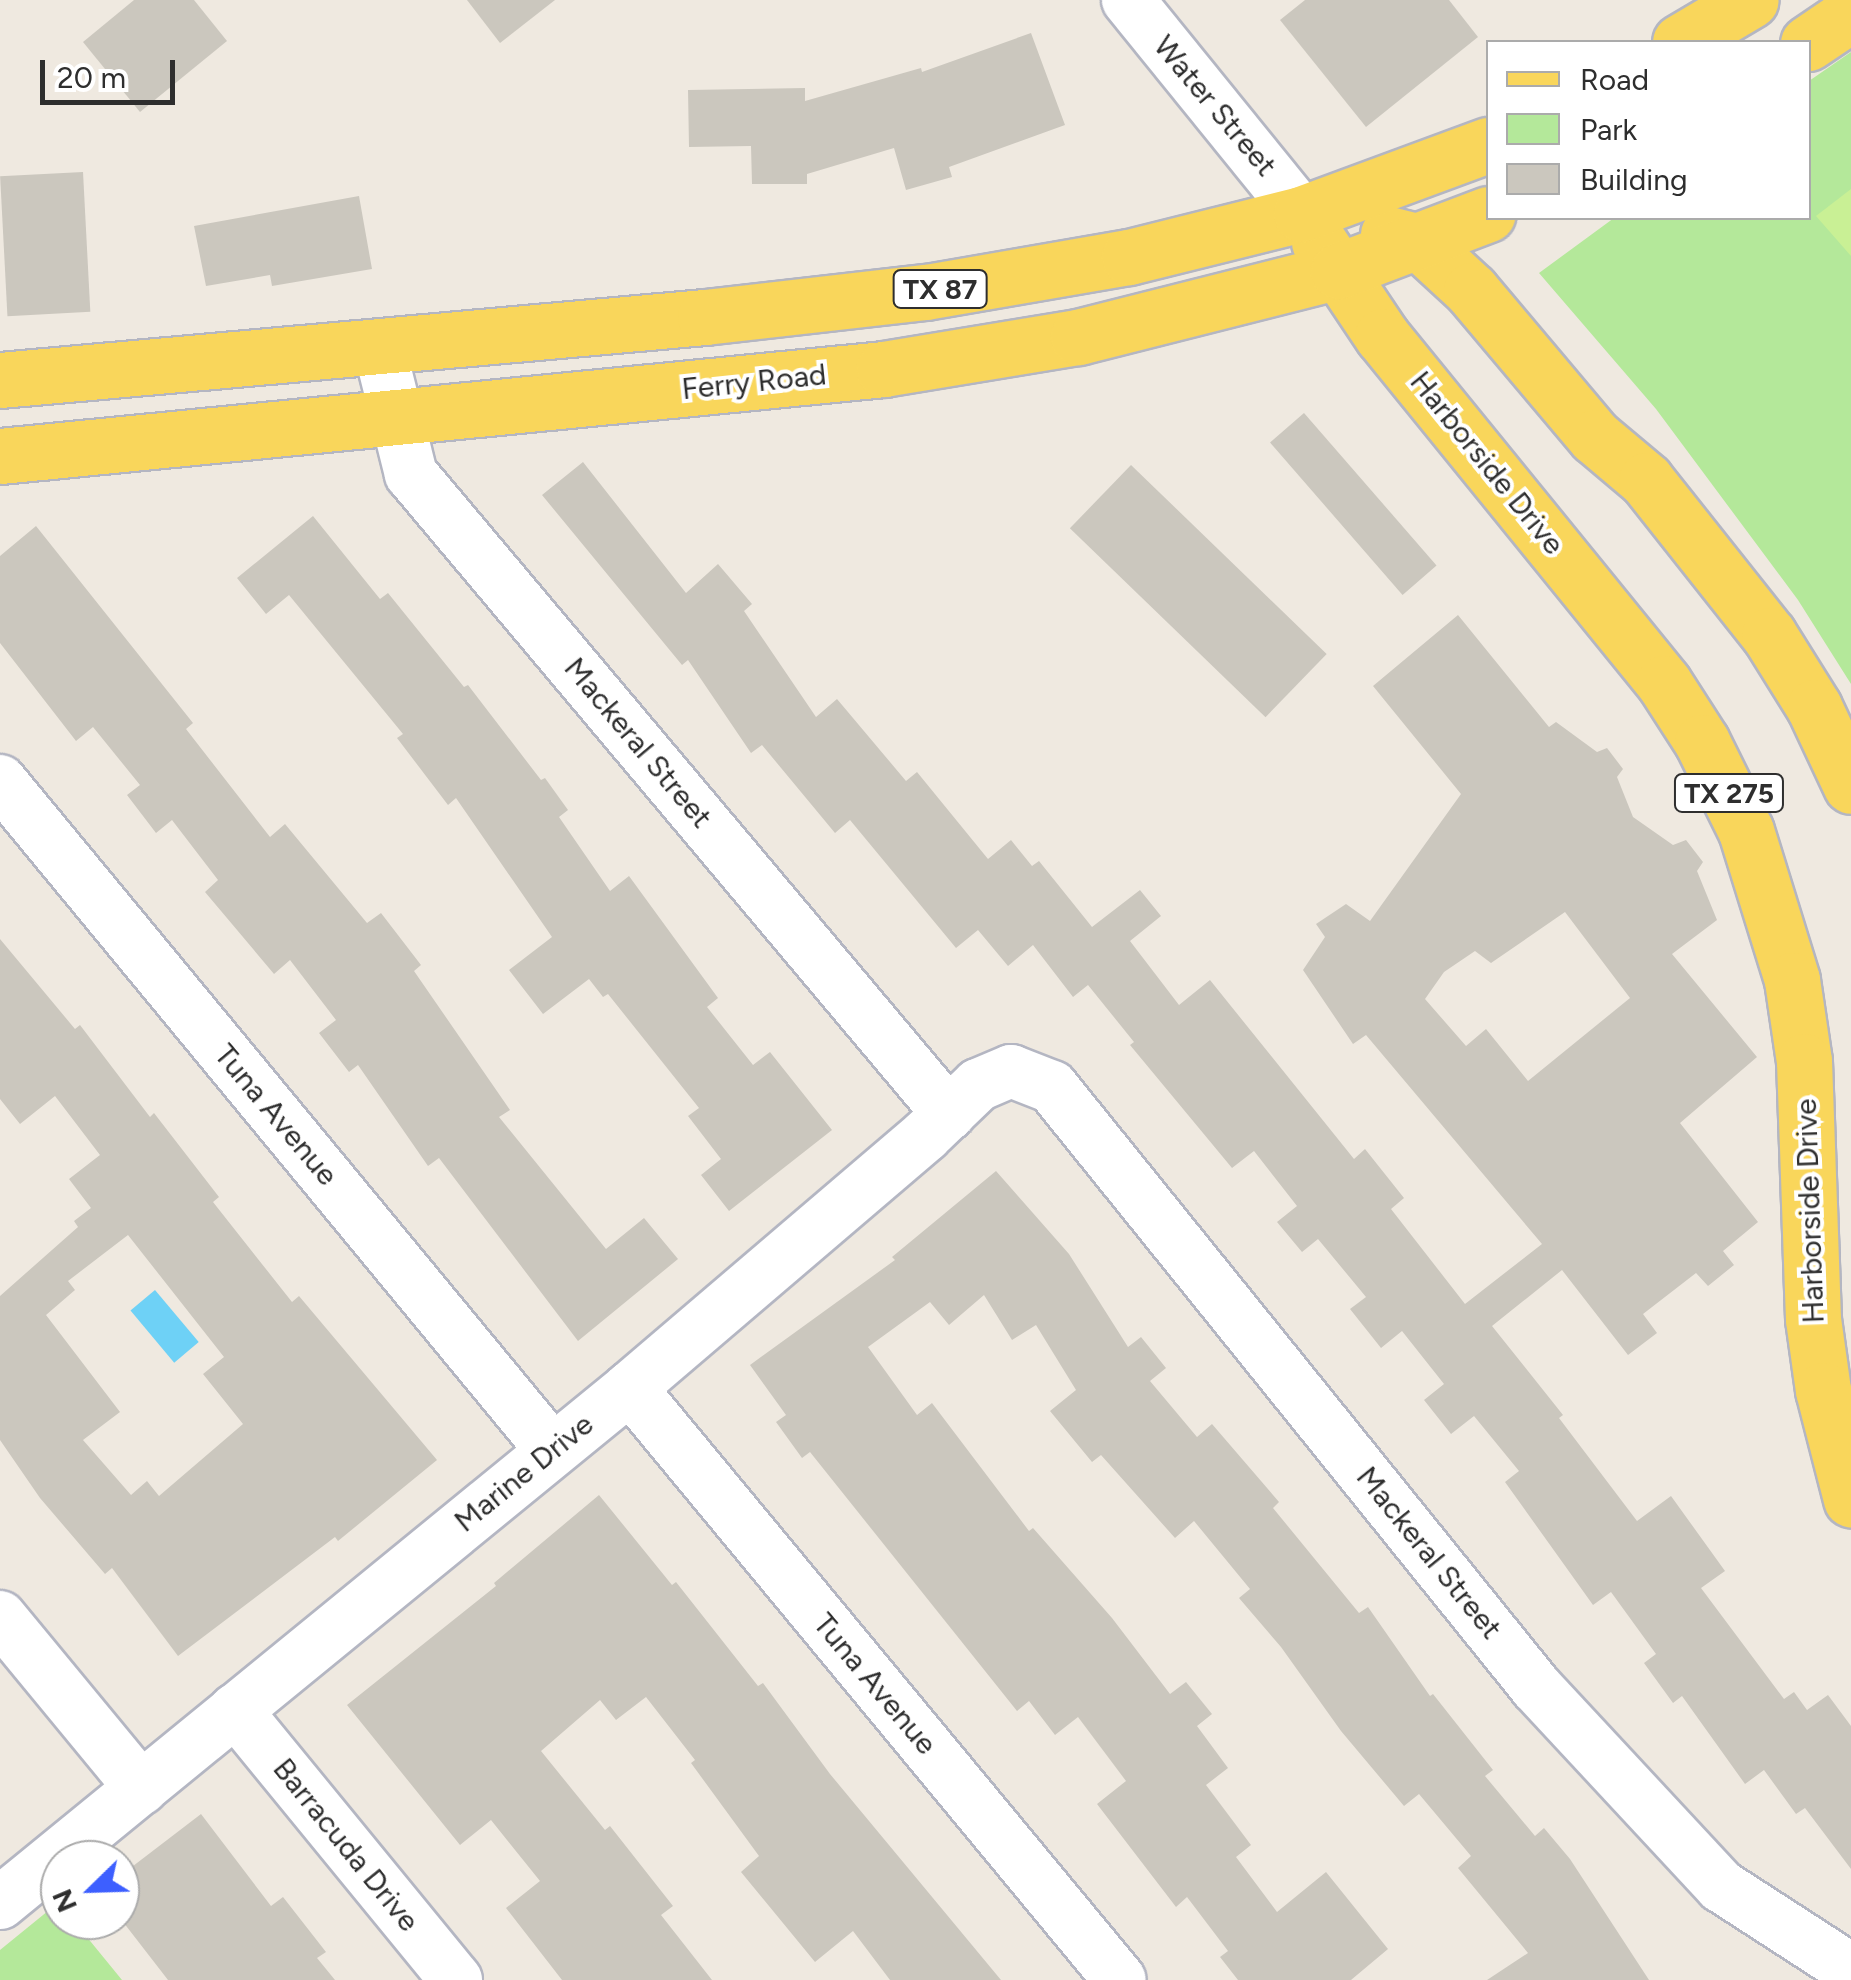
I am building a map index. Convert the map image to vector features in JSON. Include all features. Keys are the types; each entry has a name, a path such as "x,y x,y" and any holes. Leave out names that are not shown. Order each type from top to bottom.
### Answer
{"main road":[{"path":"1683,40 1751,0"},
{"path":"1811,41 1851,14"},
{"name":"TX 87","path":"0,380 705,317 926,292 1129,257 1301,214 1486,146"},
{"path":"1301,214 1419,242 1486,304 1596,437 1646,480 1769,634 1814,707 1851,786"},
{"name":"Harborside Drive","path":"1301,214 1382,336 1626,632 1702,742 1740,818 1771,902 1792,980 1827,1060 1812,1319 1823,1390 1851,1499"},
{"name":"Ferry Road","path":"0,456 902,366 1078,338 1338,271 1486,215"}],"street":[{"name":"Water Street","path":"1128,0 1301,214"},
{"name":"Mackeral Street","path":"379,346 411,474 950,1114"},
{"name":"Tuna Avenue","path":"0,781 552,1450"},
{"name":"Marine Drive","path":"0,1903 630,1388 950,1114 978,1085 1011,1071 1052,1088"},
{"name":"Mackeral Street","path":"1052,1088 1536,1687 1721,1886 1851,1970"},
{"name":"Tuna Avenue","path":"630,1388 1120,1980"},
{"path":"0,1616 141,1788"},
{"name":"Barracuda Drive","path":"235,1710 456,1980"}],"green space":[{"path":"1851,52 1851,684 1798,600 1656,409 1539,273 1611,220 1811,220 1811,80"},
{"path":"1851,189 1851,256 1816,216"},
{"path":"40,1917 40,1940 89,1940 122,1980 0,1980 0,1950"}],"water":[{"path":"155,1290 199,1342 174,1363 130,1311"}],"building":[{"path":"134,0 194,0 227,41 140,112 83,42"},
{"path":"467,0 555,0 500,43"},
{"path":"1305,0 1449,0 1478,37 1366,127 1280,20"},
{"path":"1031,33 1065,125 949,167 952,177 906,190 894,148 807,174 807,184 752,184 751,146 689,147 688,90 805,88 805,101 921,68 922,72"},
{"path":"83,172 90,312 7,316 0,176"},
{"path":"359,196 372,269 272,286 270,275 206,286 194,226"},
{"path":"1304,413 1437,565 1403,595 1270,443"},
{"path":"583,462 686,593 718,564 752,604 744,611 816,717 837,699 906,781 917,772 988,859 1011,840 1032,866 1039,861 1092,927 1140,890 1161,916 1130,941 1179,1005 1210,980 1354,1159 1365,1149 1404,1198 1391,1209 1465,1304 1542,1244 1366,1035 1353,1044 1303,970 1325,937 1316,924 1346,904 1370,921 1461,794 1373,686 1458,615 1549,727 1556,722 1597,752 1607,748 1623,769 1617,777 1633,817 1673,845 1686,840 1703,862 1697,871 1717,920 1672,954 1757,1057 1680,1123 1758,1222 1723,1251 1734,1265 1708,1286 1696,1273 1643,1314 1657,1333 1628,1355 1562,1270 1492,1326 1563,1415 1559,1418 1637,1521 1671,1496 1725,1571 1701,1588 1784,1699 1794,1692 1807,1710 1828,1695 1851,1726 1851,1869 1805,1808 1796,1814 1764,1770 1745,1784 1682,1696 1673,1703 1644,1663 1656,1654 1611,1592 1593,1605 1505,1482 1519,1471 1474,1416 1451,1434 1424,1400 1444,1384 1402,1331 1381,1348 1350,1309 1366,1297 1318,1239 1302,1252 1277,1222 1297,1206 1254,1151 1232,1168 1130,1045 1134,1042 1088,985 1073,997 1033,945 1008,966 978,930 956,948 850,820 835,833 762,745 751,753 688,660 682,665 542,495","holes":["1565,912 1630,998 1528,1081 1486,1029 1466,1046 1425,999 1444,972 1475,951 1491,963"]},
{"path":"1131,465 1327,654 1266,717 1070,528"},
{"path":"313,516 380,599 388,593 464,687 468,685 541,780 545,778 568,810 559,817 610,891 629,876 718,998 707,1007 753,1065 770,1052 832,1130 729,1211 701,1175 721,1159 688,1116 699,1108 608,994 603,997 589,979 543,1014 509,970 552,937 456,798 448,805 397,738 403,734 289,595 266,614 237,578"},
{"path":"36,526 193,723 186,729 270,837 285,824 367,923 381,913 421,965 414,971 510,1110 499,1117 606,1249 644,1218 678,1259 578,1341 439,1158 428,1166 358,1065 349,1072 319,1033 336,1020 290,960 274,974 205,892 218,880 172,820 156,833 127,795 140,785 93,727 76,741 0,643 0,556"},
{"path":"0,939 75,1029 80,1025 150,1117 154,1113 219,1197 213,1202 292,1302 299,1296 437,1460 338,1541 335,1537 178,1656 112,1568 105,1574 40,1498 0,1440 0,1296 78,1227 74,1221 91,1208 69,1179 100,1155 55,1096 20,1124 0,1099","holes":["128,1235 224,1357 203,1374 243,1424 159,1496 147,1481 131,1495 83,1440 120,1412 46,1315 75,1290 68,1281"]},
{"path":"996,1171 1069,1254 1128,1347 1141,1337 1166,1368 1150,1381 1197,1437 1212,1424 1279,1502 1273,1508 1359,1613 1368,1607 1430,1696 1433,1694 1493,1770 1485,1776 1535,1836 1544,1828 1570,1859 1649,1980 1487,1980 1528,1953 1458,1868 1471,1856 1419,1794 1404,1806 1341,1731 1281,1647 1239,1598 1250,1589 1194,1521 1175,1538 1101,1455 1092,1462 1050,1411 1076,1390 1036,1325 1012,1340 984,1295 949,1325 930,1302 868,1347 917,1415 932,1403 1029,1531 1033,1528 1112,1618 1170,1694 1186,1682 1212,1714 1197,1726 1228,1768 1206,1785 1251,1845 1236,1857 1277,1912 1326,1872 1388,1949 1351,1980 1238,1980 1220,1957 1228,1951 1187,1897 1176,1907 1097,1804 1126,1781 1078,1717 1055,1735 1029,1701 1017,1711 810,1452 802,1458 776,1422 786,1415 750,1365 895,1260 892,1257"},
{"path":"599,1495 672,1585 676,1582 758,1686 763,1683 830,1774 1001,1980 890,1980 853,1931 815,1962 741,1872 759,1856 691,1763 695,1760 646,1697 616,1720 600,1700 541,1751 605,1830 610,1826 673,1906 661,1915 712,1980 562,1980 506,1908 540,1881 491,1820 460,1845 347,1705 496,1586 494,1583"},
{"path":"201,1814 271,1906 283,1897 326,1952 317,1958 335,1980 168,1980 137,1940 140,1861"}]}
